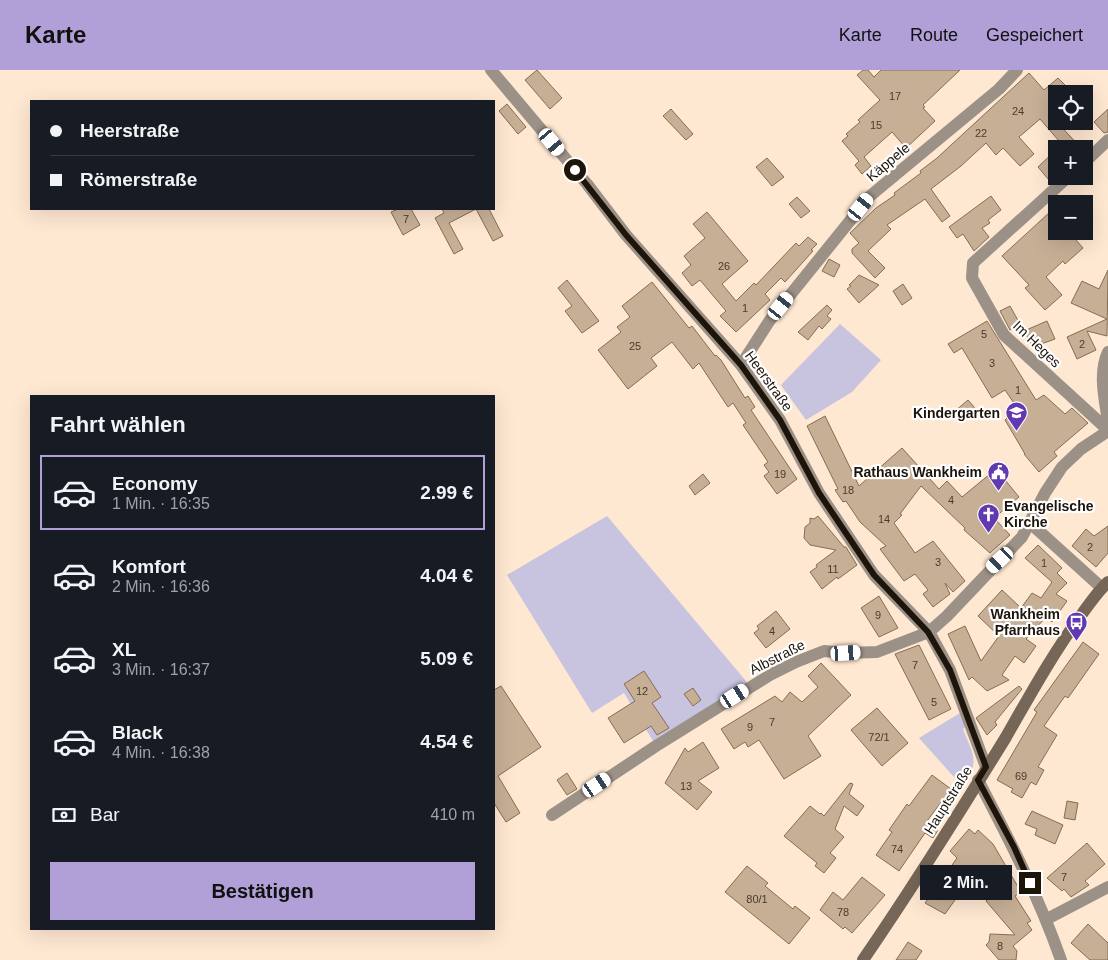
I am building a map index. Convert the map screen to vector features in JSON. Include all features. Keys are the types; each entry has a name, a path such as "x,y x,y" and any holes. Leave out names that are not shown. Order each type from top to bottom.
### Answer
{"street":[{"name":"Heerstraße","path":"491,70 587,184 626,235 741,365 780,420 819,493 874,575 928,632 950,670 986,767"},
{"name":"Käppele","path":"741,365 770,320 870,196 999,89 1017,70"},
{"path":"1093,154 1108,140"},
{"name":"Im Heges","path":"1059,185 973,263 972,278 1004,335 1108,431"},
{"path":"1108,352 1103,378 1108,422"},
{"path":"928,632 1022,537 1045,493 1062,467 1081,449 1108,431"},
{"path":"1029,522 1105,585"},
{"name":"Hauptstraße","path":"863,960 902,903 1054,654 1105,585"},
{"name":"Albstraße","path":"552,815 664,741 787,666 824,651 846,653 877,652 928,632"},
{"path":"978,780 1014,847 1047,919 1061,960"},
{"path":"1047,919 1108,887"}],"shaded area":[{"path":"840,324 881,360 852,392 806,420 781,385"},
{"path":"607,516 751,687 656,746 624,693 592,713 507,575"},
{"path":"960,713 966,726 963,729 973,758 972,771 962,786 919,738"}],"building":[{"path":"537,70 562,98 550,109 525,80"},
{"path":"863,70 868,70 874,77 881,70 960,70 923,105 925,107 923,108 935,121 906,148 892,132 864,157 871,166 862,174 855,165 859,161 842,141 848,136 846,134 860,122 858,120 880,100 857,75"},
{"path":"1029,73 1044,90 1048,87 1048,128 1040,119 1019,137 1034,154 1020,166 1003,148 996,155 986,143 961,166 931,189 950,216 942,222 925,199 887,225 891,229 868,251 885,268 875,278 852,253 852,249 859,243 850,233 876,208 895,195 894,193 921,173 920,171 937,158"},
{"path":"1058,78 1065,85 1050,85"},
{"path":"507,104 526,127 518,134 499,111"},
{"path":"671,109 693,134 686,140 663,116"},
{"path":"1108,109 1108,132 1104,133 1094,122"},
{"path":"1050,130 1064,130 1074,140 1058,140"},
{"path":"767,158 784,177 772,186 756,167"},
{"path":"1048,158 1048,179 1038,167"},
{"path":"991,196 1001,210 988,220 990,223 982,228 989,237 974,251 963,234 957,238 949,227"},
{"path":"797,197 810,211 801,218 789,204"},
{"path":"396,210 412,210 420,225 403,235 391,212"},
{"path":"442,210 474,210 449,223 463,249 454,254 435,218 444,213"},
{"path":"477,210 490,210 503,236 493,241"},
{"path":"707,212 748,261 722,284 736,301 754,283 756,285 796,243 799,246 808,237 817,244 785,282 781,278 765,294 770,300 736,332 720,316 726,311 700,280 692,286 682,273 691,265 684,256 705,238 693,224"},
{"path":"1048,214 1048,240 1076,240 1083,248 1065,264 1063,261 1046,277 1062,295 1045,310 1025,288 1029,285 1002,256"},
{"path":"829,259 840,265 834,277 822,271"},
{"path":"1108,270 1107,336 1087,331 1096,350 1077,359 1067,337 1107,319 1071,303 1082,281 1099,289"},
{"path":"859,275 879,285 859,303 847,289"},
{"path":"567,280 599,321 582,333 565,311 572,306 558,288"},
{"path":"652,282 689,328 692,326 715,356 721,360 745,398 748,396 755,407 751,410 797,479 777,494 764,476 769,472 764,465 768,462 743,425 746,423 733,403 728,407 699,363 693,369 672,342 651,358 657,366 628,389 598,350 621,332 617,327 630,317 622,306"},
{"path":"903,284 912,298 902,305 893,291"},
{"path":"827,305 832,310 827,316 831,319 822,329 819,326 808,340 798,332"},
{"path":"1010,306 1020,324 1010,330 1000,311"},
{"path":"987,321 1036,400 1044,395 1065,414 1072,408 1088,423 1054,452 1057,456 1039,472 1024,454 1005,420 1018,409 1005,390 992,398 962,348 954,353 948,344"},
{"path":"1047,321 1055,339 1033,347 1024,331"},
{"path":"968,400 975,408 963,420 955,411"},
{"path":"825,416 859,486 902,448 939,489 947,481 962,497 996,469 1019,497 994,518 1010,535 990,553 964,530 965,528 921,486 900,514 902,515 894,523 915,553 933,541 965,581 953,592 945,583 950,594 933,607 923,594 928,590 915,574 904,581 880,549 886,546 860,522 846,501 843,502 835,490 838,489 807,426"},
{"path":"703,474 710,483 695,495 689,486"},
{"path":"818,516 846,547 857,565 822,589 810,572 836,550 810,545 804,538 805,527 810,523 810,518 814,519"},
{"path":"1108,526 1108,553 1096,567 1072,546 1086,529 1094,536"},
{"path":"1038,545 1062,568 1057,573 1067,583 1056,594 1067,601 1052,622 1046,617 1026,639 1036,646 1024,663 1015,656 1002,675 1009,680 987,691 972,677 969,680 948,634 965,626 981,661 999,636 978,616 1002,590 1021,608 1032,593 1041,598 1052,582 1025,558"},
{"path":"879,596 898,628 879,637 861,608"},
{"path":"776,611 790,629 766,648 754,633 759,629 757,626"},
{"path":"1083,642 1099,654 1068,698 1065,696 1044,726 1057,735 1038,767 1044,770 1036,785 1031,782 1022,798 1011,792 1013,789 997,780 1037,712 1034,710"},
{"path":"919,645 951,709 929,720 895,654"},
{"path":"821,663 851,695 808,736 821,756 784,779 759,740 748,747 745,742 734,749 721,729 775,696 782,702 790,692 802,702 818,687 808,676"},
{"path":"644,671 661,697 652,703 669,728 657,735 651,726 624,743 608,718 635,701 624,684"},
{"path":"501,686 541,747 498,776 520,813 506,822 495,805 495,689"},
{"path":"1019,686 1022,689 995,722 997,725 987,735 976,718"},
{"path":"693,688 701,700 693,706 684,694"},
{"path":"877,708 908,743 882,766 851,730"},
{"path":"703,742 719,768 698,781 712,792 697,810 665,783 685,748 688,752"},
{"path":"567,773 577,789 567,795 557,780"},
{"path":"932,775 951,789 927,821 938,830 933,838 925,833 899,871 876,855 892,832 889,830 907,804 909,806"},
{"path":"850,783 853,784 849,794 864,806 857,816 844,806 835,829 844,837 830,853 836,858 824,873 815,866 817,863 784,836 810,806 824,816"},
{"path":"1067,801 1078,803 1075,820 1064,818"},
{"path":"1032,811 1063,825 1055,844 1035,835 1037,829 1025,824"},
{"path":"969,829 975,834 978,830 993,844 1021,892 1015,896 1031,921 1027,923 1032,930 1013,946 1017,951 1016,960 999,960 986,945 989,942 990,934 1015,935 986,901 993,895 975,872 945,914 925,903 957,858 950,851"},
{"path":"1087,843 1105,864 1085,881 1089,885 1071,897 1064,889 1062,891 1047,878"},
{"path":"747,866 768,883 765,886 793,909 795,906 810,918 789,944 725,892"},
{"path":"862,877 885,895 852,933 845,927 843,929 820,910 833,892 843,900"},
{"path":"1088,924 1108,943 1108,960 1090,960 1071,943"},
{"path":"908,942 922,951 916,960 896,960"}],"place":[{"name":"Kindergarten","path":"1016,432"},
{"name":"Rathaus Wankheim","path":"998,491"},
{"name":"Evangelische Kirche","path":"988,533"},
{"name":"Wankheim Pfarrhaus","path":"1076,641"}],"route":[{"path":"575,170 626,235 741,365 780,420 819,493 874,575 928,632 950,670 986,767 978,780 1014,847 1030,883"}]}
